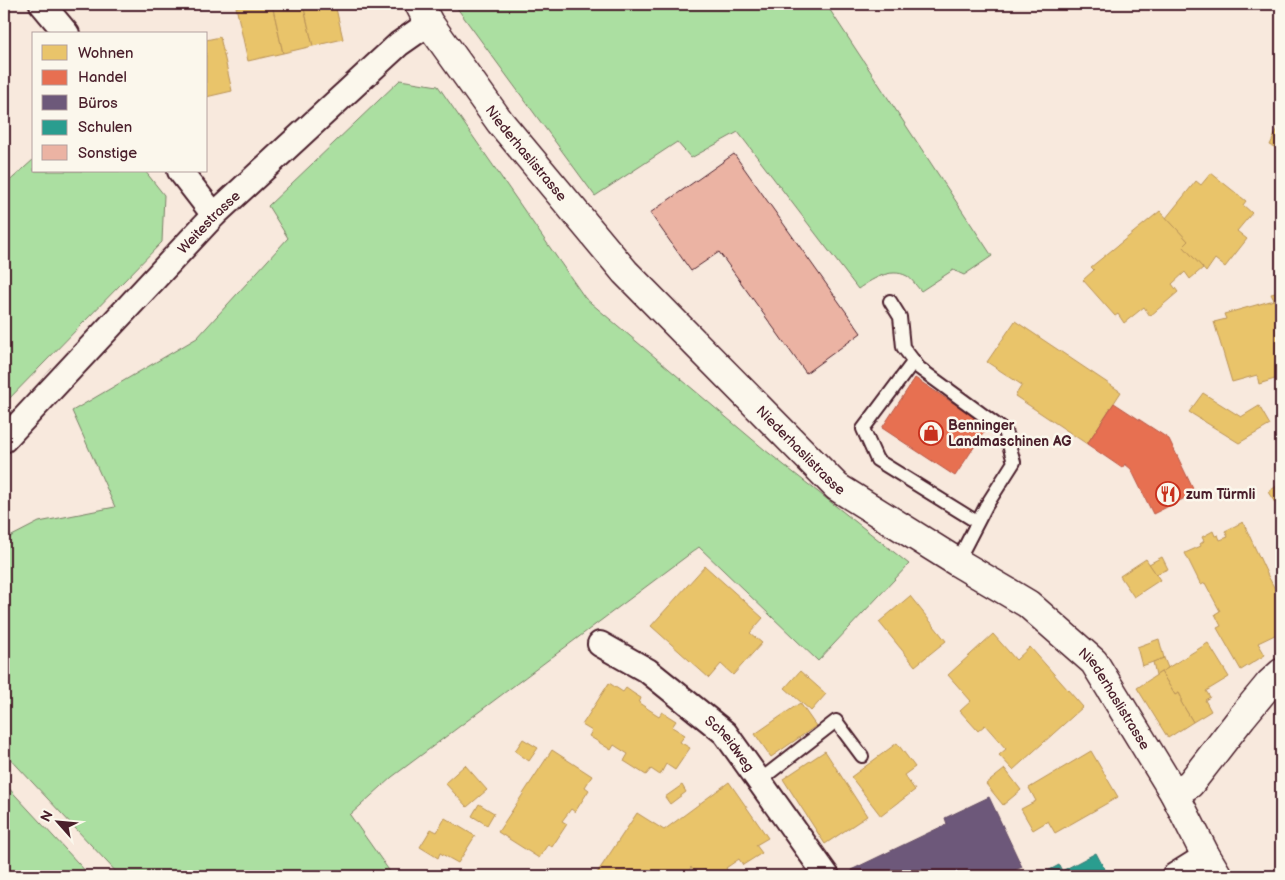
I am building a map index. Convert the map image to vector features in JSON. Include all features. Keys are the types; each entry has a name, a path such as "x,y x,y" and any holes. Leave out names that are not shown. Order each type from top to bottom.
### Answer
{"street":[{"path":"42,4 65,32"},
{"name":"Weitestrasse","path":"4,440 214,215 399,44 424,13"},
{"name":"Niederhaslistrasse","path":"424,13 500,122 632,279 837,487 1028,604 1094,662 1174,794 1212,866"},
{"path":"181,172 214,215"},
{"name":"Scheidweg","path":"600,644 648,671 724,733 826,876"},
{"path":"1174,794 1190,784 1270,683 1281,674"},
{"path":"1174,876 1212,866"}],"lane":[{"path":"890,301 900,317 903,347 919,368 1005,431 1014,462 986,506 957,562"},
{"path":"914,361 863,429 877,460 977,522"},
{"path":"759,781 836,721 862,756"}],"green space":[{"path":"454,4 826,4 992,256 964,275 953,270 921,291 907,276 894,273 881,276 858,289 738,132 691,158 677,142 595,196"},
{"path":"400,80 438,86 585,298 765,450 909,564 818,661 699,547 392,777 350,815 393,876 120,876 4,752 4,540 39,522 115,507 72,411 197,338 288,238 268,206"},
{"path":"32,161 32,172 146,172 164,195 162,242 4,404 4,186"},
{"path":"4,783 90,876 4,876"}],"building: Wohnen":[{"path":"250,4 272,4 283,53 248,61 236,7"},
{"path":"272,4 303,4 313,46 283,53"},
{"path":"303,4 335,4 343,39 313,46"},
{"path":"220,37 232,91 208,97 208,40"},
{"path":"1281,122 1281,150 1270,145"},
{"path":"1281,153 1281,164 1277,162"},
{"path":"1211,173 1246,201 1243,205 1252,213 1237,231 1247,239 1225,267 1215,259 1206,272 1183,246 1188,241 1166,218 1196,181 1201,185"},
{"path":"1160,211 1188,241 1183,246 1203,268 1190,279 1185,272 1172,284 1178,292 1150,316 1144,307 1124,323 1118,314 1115,316 1083,280 1094,270 1091,267"},
{"path":"1280,292 1281,377 1259,384 1257,375 1232,382 1214,322 1226,319 1224,314 1274,300 1271,294"},
{"path":"1015,321 1121,392 1087,444 1015,396 1022,385 987,362"},
{"path":"1203,393 1241,417 1259,406 1270,425 1239,443 1189,412"},
{"path":"1281,483 1281,512 1268,492"},
{"path":"1243,522 1281,600 1281,632 1258,643 1265,655 1241,670 1217,628 1221,626 1215,614 1220,611 1205,583 1201,585 1185,553 1201,546 1200,544 1204,541 1202,537 1213,531 1220,540 1228,537 1225,531"},
{"path":"1162,557 1168,569 1156,574 1149,564"},
{"path":"1146,559 1160,580 1134,597 1120,576"},
{"path":"705,566 763,618 750,633 762,643 733,675 721,664 709,678 651,626"},
{"path":"910,596 946,641 915,666 879,622"},
{"path":"993,634 1016,660 1030,647 1083,707 1013,770 999,755 1006,749 985,725 978,731 960,711 971,701 948,675"},
{"path":"1159,639 1164,658 1142,666 1137,647"},
{"path":"1208,643 1229,677 1206,691 1210,697 1205,700 1211,711 1193,722 1181,702 1179,693 1175,695 1161,672"},
{"path":"1164,658 1168,668 1156,675 1153,662"},
{"path":"800,671 826,694 811,711 785,688"},
{"path":"1161,672 1175,695 1179,693 1181,702 1193,722 1168,738 1137,688"},
{"path":"609,683 623,692 626,688 641,698 639,703 659,716 662,712 676,721 672,727 685,735 680,742 690,748 675,770 666,764 660,775 651,769 646,775 624,761 628,754 614,745 611,750 589,736 592,731 582,725"},
{"path":"800,703 816,726 771,757 755,734"},
{"path":"523,739 538,748 529,761 515,751"},
{"path":"897,743 915,767 904,775 915,790 881,816 851,777"},
{"path":"552,750 592,776 585,787 589,790 575,812 571,809 562,821 567,824 552,847 548,844 539,858 498,832"},
{"path":"825,751 867,816 825,844 783,779"},
{"path":"1091,751 1118,797 1055,833 1048,821 1033,830 1021,809 1036,801 1029,788"},
{"path":"465,765 487,790 467,807 445,783"},
{"path":"1005,769 1021,790 1003,805 986,784"},
{"path":"729,782 768,838 756,845 762,853 743,865 739,859 726,868 730,875 727,876 696,876 691,867 686,876 595,876 637,813 664,830"},
{"path":"682,785 686,792 670,804 665,797"},
{"path":"479,804 494,813 487,825 472,816"},
{"path":"445,818 475,836 458,863 440,853 438,858 420,847 431,829 437,832"}],"building: Handel":[{"path":"915,378 988,426 955,476 882,428"},
{"path":"1114,403 1169,439 1195,493 1153,514 1131,469 1125,464 1122,468 1087,444"}],"building: Büros":[{"path":"989,797 1022,867 1003,876 854,876 851,870 947,824 945,818"}],"building: Schulen":[{"path":"1096,853 1108,876 1043,876 1042,874 1059,865 1062,871"}],"building: Sonstige":[{"path":"734,154 861,333 806,373 719,252 691,271 650,213"}],"place":[{"name":"Benninger Landmaschinen AG","path":"931,433"},
{"name":"zum Türmli","path":"1168,494"}]}
